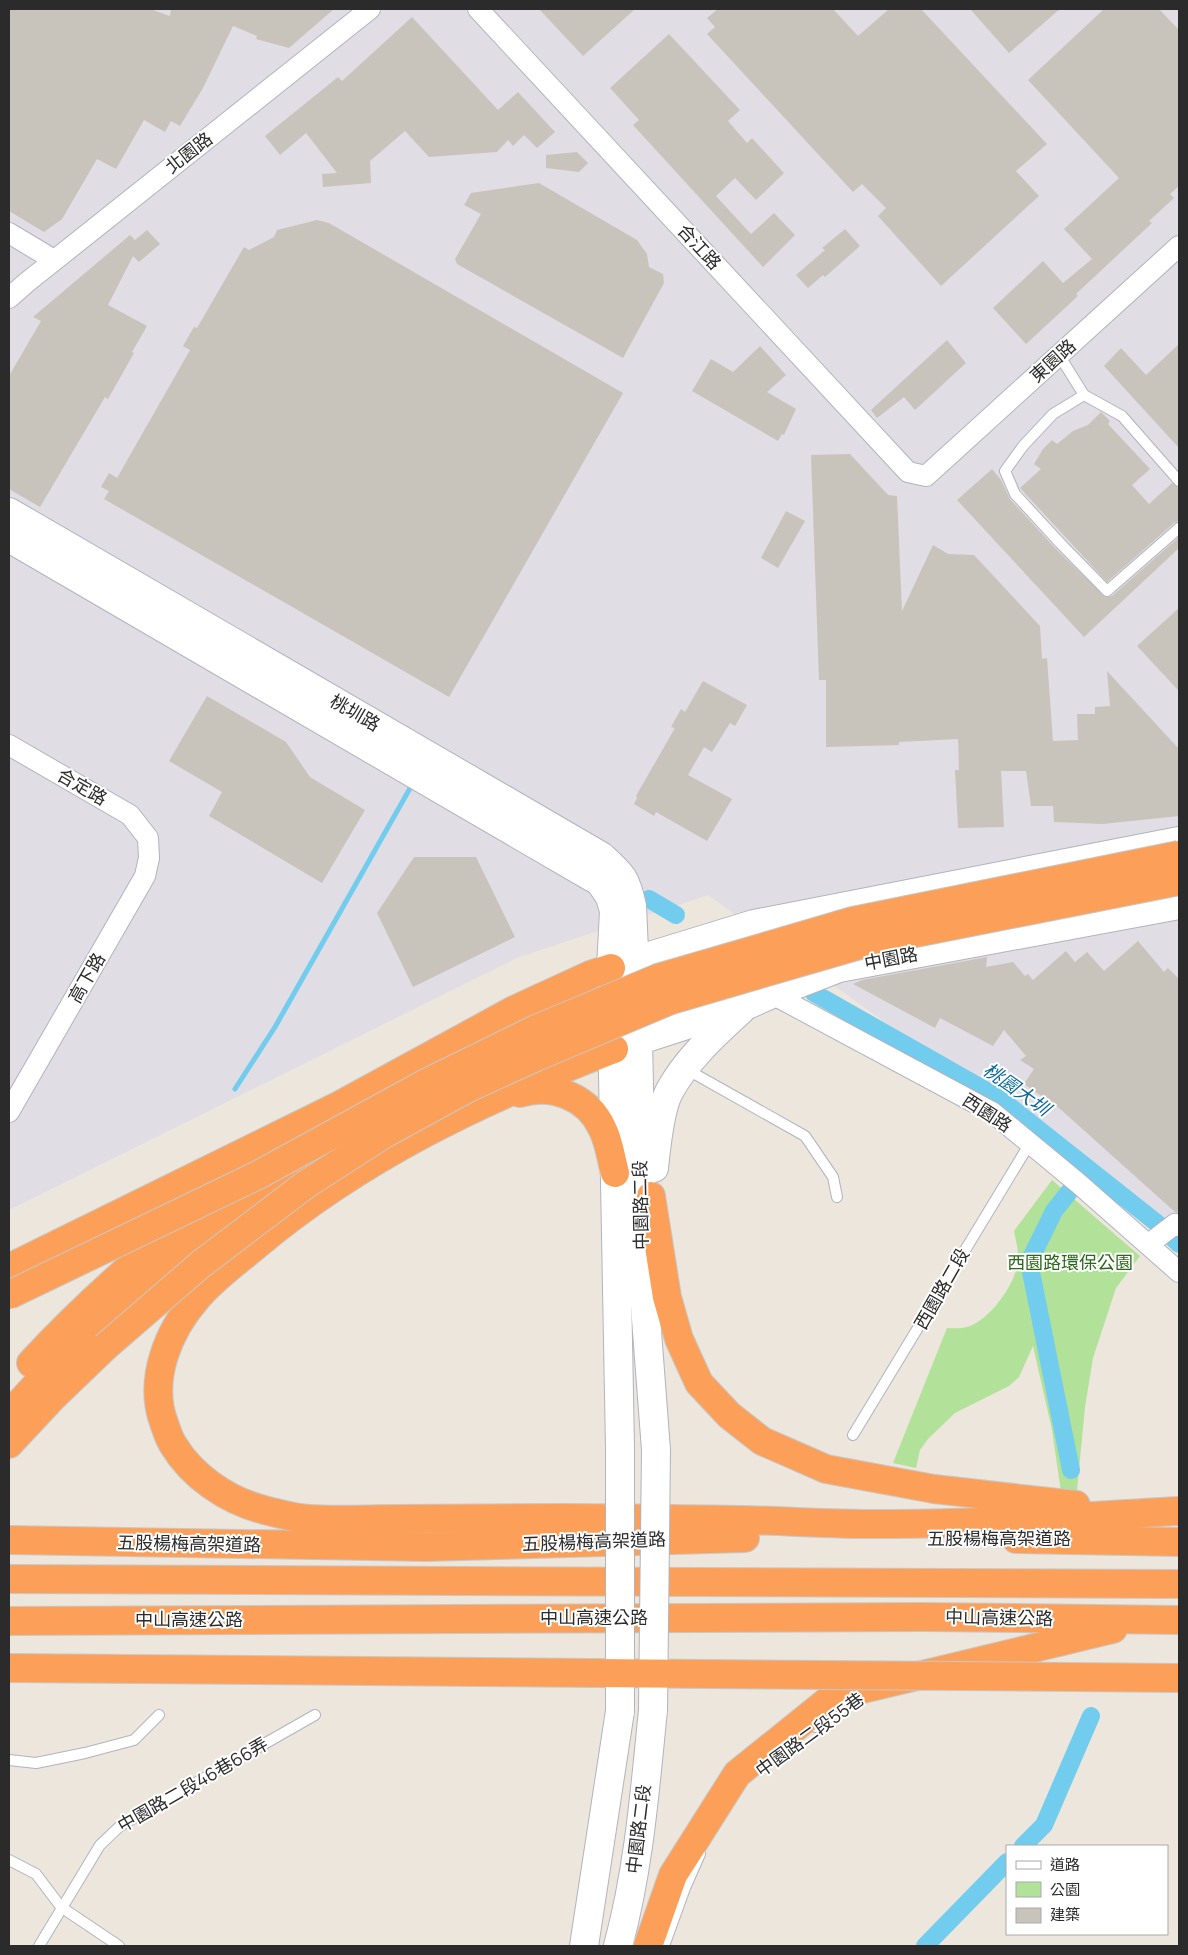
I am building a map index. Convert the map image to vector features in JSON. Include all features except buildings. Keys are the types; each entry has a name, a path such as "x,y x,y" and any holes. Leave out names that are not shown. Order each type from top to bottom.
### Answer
{"highway":[{"path":"9,1295 258,1175 446,1073 534,1030 658,978 853,921 1179,856"},
{"path":"9,1444 52,1398 105,1347 201,1264 305,1185 392,1129 468,1088 538,1056 671,1000 870,942 1179,880"},
{"path":"9,1268 340,1105 514,1010 590,975 622,964"},
{"path":"9,1415 36,1383 129,1293 204,1233 262,1193 386,1120 490,1065 624,1003"},
{"path":"204,1233 263,1206 369,1163 478,1105 626,1044"},
{"path":"478,1105 528,1090 555,1090 578,1099 592,1110 603,1128 615,1173"},
{"path":"9,1387 96,1298 152,1246 250,1168 340,1105"},
{"path":"369,1163 309,1204 221,1275 196,1299 176,1327 162,1358 158,1386 161,1415 172,1444 190,1468 218,1491 255,1508 307,1520 562,1518 891,1524 1032,1521 1179,1511"},
{"path":"651,1196 667,1297 680,1339 699,1383 728,1415 762,1441 826,1469 934,1489 1142,1513"},
{"name":"五股楊梅高架道路","path":"9,1540 426,1547 730,1538 1075,1539 1179,1542"},
{"name":"中山高速公路","path":"9,1579 1179,1584"},
{"name":"中山高速公路","path":"9,1621 912,1617 1166,1620"},
{"path":"648,1946 673,1875 738,1774 834,1696 1166,1620"},
{"path":"9,1668 1179,1679"}],"main road":[{"name":"桃圳路","path":"9,512 601,856 622,875 632,906 622,964"},
{"name":"桃圳路","path":"9,538 600,882 610,897 614,911 622,964"},
{"path":"622,964 754,924 940,886 1179,841"},
{"path":"624,1003 777,953 940,886"},
{"name":"中園路","path":"626,1044 745,1006 839,968 1179,905"},
{"name":"中園路二段","path":"618,1946 629,1905 643,1806 653,1710 656,1450 626,1044 622,964"},
{"path":"642,1244 651,1196 656,1141 668,1093 685,1068 706,1043 745,1006"},
{"name":"中園路二段","path":"584,1946 620,1711 620,1448 615,1173 626,1044"}],"street":[{"name":"北園路","path":"9,298 54,260 370,9"},
{"name":"合江路","path":"478,9 908,472 926,476"},
{"path":"9,233 54,260"},
{"name":"東園路","path":"926,476 1179,246"},
{"name":"合定路","path":"9,745 130,815 148,838"},
{"name":"高下路","path":"9,1112 145,876 149,858 148,838"},
{"name":"西園路","path":"772,994 992,1112 1072,1178 1179,1272"},
{"path":"1149,1244 1177,1225"}],"lane":[{"path":"1059,355 1084,395 1122,416 1179,481"},
{"path":"1084,395 1053,414 1024,446 1005,472 1015,494 1107,591 1179,528"},
{"path":"685,1068 805,1136 833,1177 838,1197"},
{"name":"西園路二段","path":"853,1435 1030,1143"},
{"path":"973,1687 1179,1679"},
{"name":"中園路二段55巷","path":"810,1731 867,1692 905,1690"},
{"path":"9,1760 36,1763 134,1740 159,1715"},
{"name":"中園路二段46巷66弄","path":"39,1946 100,1844 120,1826 315,1715"},
{"name":"中園路二段55巷","path":"767,1764 786,1748"},
{"path":"664,1946 685,1888 713,1827 730,1804"},
{"path":"9,1860 36,1874 61,1907 119,1946"}],"shaded area":[{"path":"9,9 1179,9 1179,1231 1088,1168 708,895 519,957 9,1210"}],"green space":[{"name":"西園路環保公園","path":"1052,1180 1140,1256 1116,1288 1093,1358 1085,1407 1077,1490 1061,1492 1052,1430 1033,1346 1019,1377 1009,1386 955,1413 928,1439 920,1450 916,1468 893,1463 947,1328 965,1328 975,1323 984,1318 1000,1301 1012,1281 1018,1262 1018,1250 1014,1231"}],"waterway":[{"path":"235,1089 275,1027 413,783"},
{"name":"桃園大圳","path":"649,899 676,915"},
{"name":"桃園大圳","path":"814,993 999,1098 1158,1224 1179,1244"},
{"path":"1071,1470 1029,1262 1054,1211 1084,1173"},
{"path":"1024,1845 1044,1825 1091,1716"},
{"path":"925,1946 1006,1863"}]}
